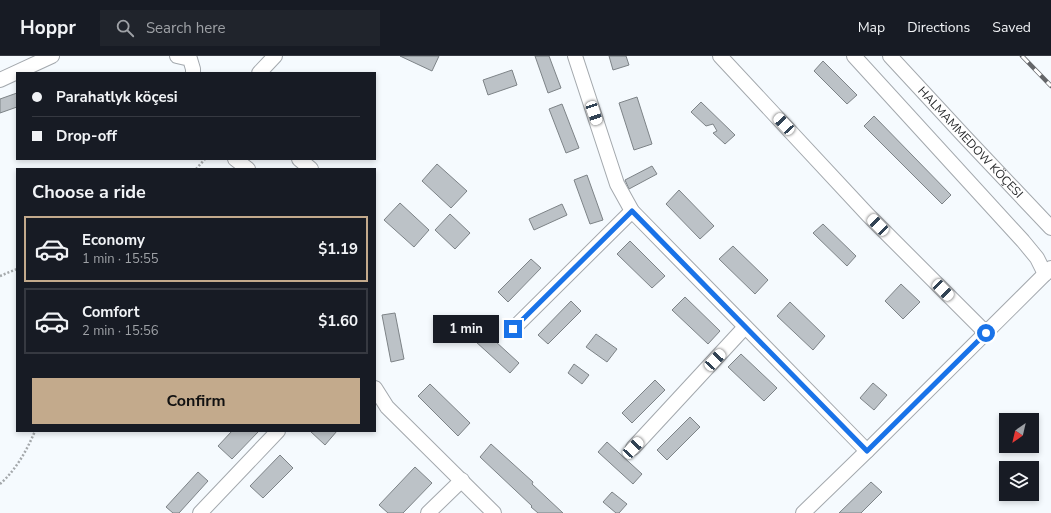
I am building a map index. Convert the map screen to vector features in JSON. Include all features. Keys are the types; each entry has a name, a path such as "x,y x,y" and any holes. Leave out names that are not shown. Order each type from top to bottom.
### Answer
{"street":[{"path":"17,72 52,56"},
{"path":"260,72 275,56"},
{"path":"575,56 617,184 632,211 867,451"},
{"path":"720,56 868,215 986,333"},
{"path":"803,513 1048,271 1036,258 1024,241 854,56"},
{"name":"HALMAMMEDOW KÖÇESI","path":"890,56 1051,228"},
{"path":"0,80 16,73"},
{"path":"236,160 247,168"},
{"path":"300,160 310,168"},
{"path":"513,329 632,211"},
{"path":"633,448 745,327"},
{"path":"376,390 387,406 494,513"},
{"path":"200,513 277,432"},
{"path":"428,513 462,480"}],"path":[{"path":"197,168 204,160"},
{"path":"0,276 16,269"},
{"path":"0,484 7,478 27,448 35,432"}],"building":[{"path":"400,56 439,56 432,71"},
{"path":"535,56 549,56 561,88 548,93"},
{"path":"609,56 626,56 629,65 613,70"},
{"path":"823,61 857,95 847,104 814,71"},
{"path":"512,70 517,85 488,95 483,80"},
{"path":"16,93 16,107 0,113 0,99"},
{"path":"637,97 652,144 634,150 619,103"},
{"path":"701,102 735,135 725,144 713,133 717,131 713,124 706,126 691,112"},
{"path":"562,104 579,148 566,153 549,109"},
{"path":"874,116 951,195 942,204 864,126"},
{"path":"437,164 467,191 451,208 422,181"},
{"path":"652,166 657,174 629,189 625,180"},
{"path":"587,175 603,220 590,224 574,180"},
{"path":"679,190 714,226 700,239 666,204"},
{"path":"400,203 429,230 414,247 384,220"},
{"path":"562,204 567,215 534,230 529,219"},
{"path":"450,214 470,233 455,249 435,230"},
{"path":"823,224 856,256 847,266 813,233"},
{"path":"630,241 665,276 652,288 617,254"},
{"path":"733,246 768,280 755,294 719,259"},
{"path":"531,259 541,268 508,302 498,292"},
{"path":"901,284 920,302 903,319 885,301"},
{"path":"685,297 720,331 708,344 672,310"},
{"path":"571,301 581,311 548,344 538,335"},
{"path":"790,302 825,336 813,350 777,316"},
{"path":"395,313 404,359 391,362 382,315"},
{"path":"484,331 519,363 510,373 475,341"},
{"path":"596,334 617,349 607,362 586,347"},
{"path":"741,354 777,388 764,401 728,367"},
{"path":"574,364 589,375 582,384 568,373"},
{"path":"655,380 665,390 632,423 622,413"},
{"path":"873,383 887,395 874,410 860,398"},
{"path":"430,384 470,423 458,436 418,396"},
{"path":"690,417 700,427 667,460 657,450"},
{"path":"231,432 258,432 232,459 218,446"},
{"path":"311,432 336,432 325,445"},
{"path":"607,442 642,474 633,484 598,452"},
{"path":"491,444 533,482 532,484 563,513 538,513 531,507 532,506 480,457"},
{"path":"280,455 293,468 263,498 250,486"},
{"path":"415,467 432,483 403,513 388,513 379,505"},
{"path":"198,472 208,481 179,513 173,513 166,507"},
{"path":"871,482 882,492 861,513 839,513"},
{"path":"612,492 627,504 619,513 616,513 603,502"}],"railway":[{"path":"1022,56 1051,86"}],"route":[{"path":"513,329 632,211 867,451 986,333"}]}
